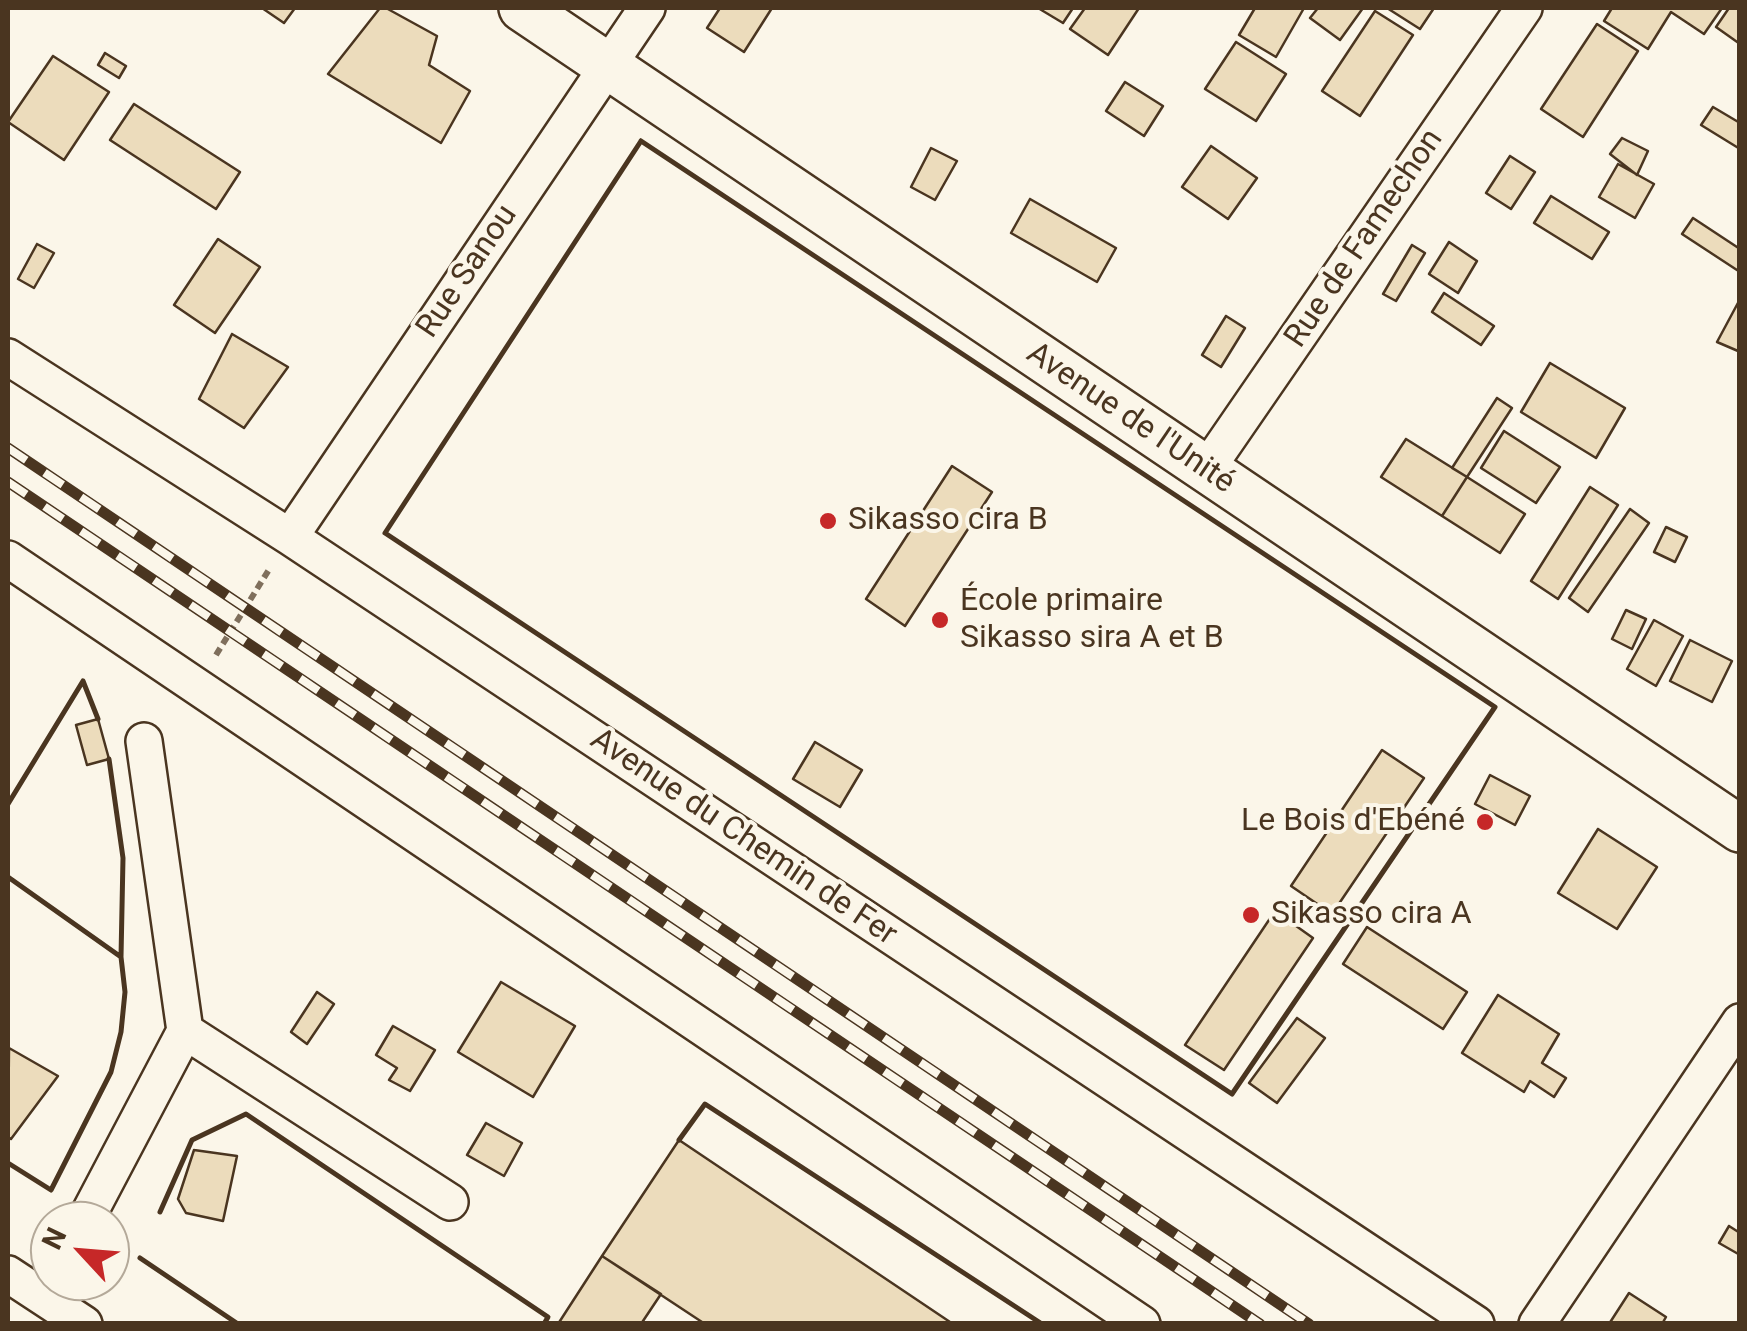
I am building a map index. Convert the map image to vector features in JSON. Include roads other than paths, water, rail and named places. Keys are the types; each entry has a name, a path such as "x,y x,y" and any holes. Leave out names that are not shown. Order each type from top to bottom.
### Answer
{"street":[{"name":"Avenue de l'Unité","path":"522,8 1740,829"},
{"name":"Rue Sanou","path":"290,537 647,8"},
{"name":"Rue de Famechon","path":"1206,470 1524,8"},
{"name":"Avenue du Chemin de Fer","path":"8,358 290,537 1476,1324"},
{"path":"8,559 1142,1324"},
{"path":"96,1201 185,1031 144,741"},
{"path":"1536,1324 1740,1022"},
{"path":"185,1031 450,1202"},
{"path":"61,1301 84,1324"}],"railway":[{"path":"8,448 1309,1324"},
{"path":"8,482 1260,1324"}],"place":[{"name":"Sikasso cira B","path":"828,521"},
{"name":"École primaire Sikasso sira A et B","path":"940,620"},
{"name":"Le Bois d'Ebéné","path":"1485,822"},
{"name":"Sikasso cira A","path":"1251,915"}]}
